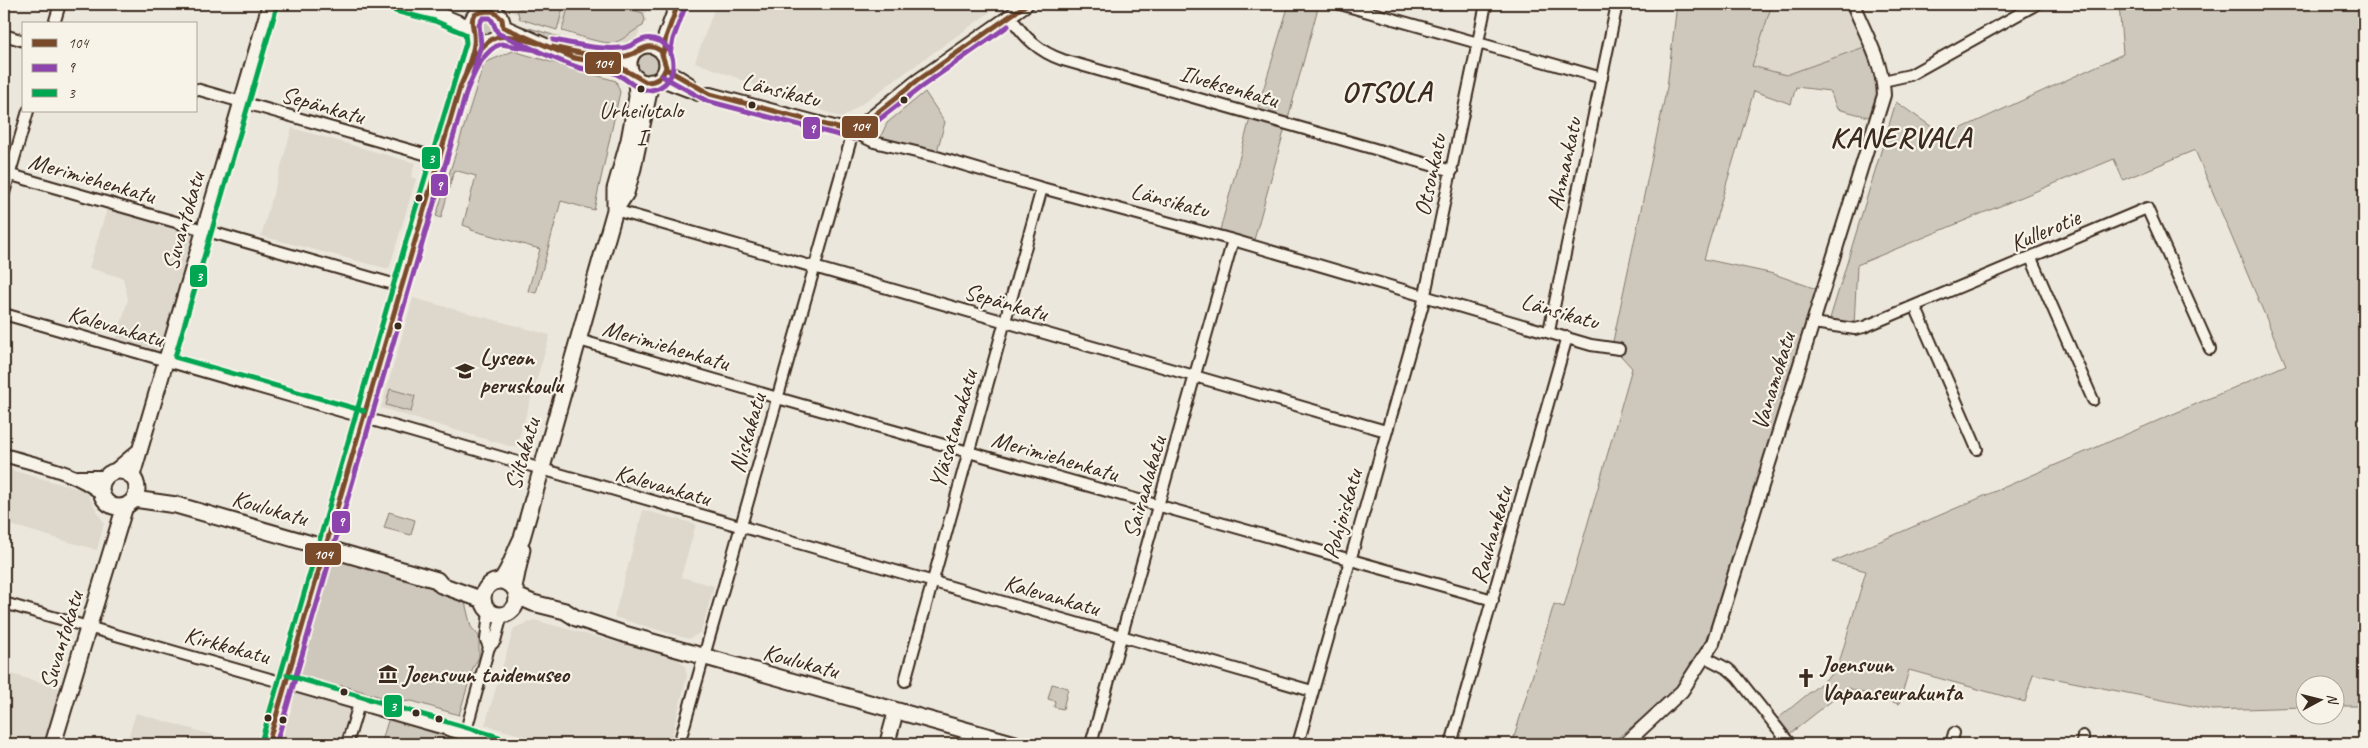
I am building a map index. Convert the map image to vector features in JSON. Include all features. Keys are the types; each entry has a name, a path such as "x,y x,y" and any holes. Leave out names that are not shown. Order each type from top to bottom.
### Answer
{"main road":[{"name":"Suvantokatu","path":"53,744 112,548 132,492 140,450 270,4"},
{"path":"397,4 437,14 473,32 482,41 498,35 538,43 586,62 616,65 633,75 659,77 667,64 663,53 659,49 648,45"},
{"path":"633,75 630,60 632,54 636,49 648,45 657,33 670,4"},
{"path":"663,53 666,37 678,4"},
{"path":"437,14 487,9 502,19 498,35"},
{"path":"473,32 472,20 487,9"},
{"path":"552,48 606,56 632,54"},
{"name":"Siltakatu","path":"501,598 513,554 522,538 615,210 615,189 629,140 637,97 633,75"},
{"name":"Siltakatu","path":"615,210 626,192 659,77"},
{"path":"110,474 122,472 132,492 117,507 105,499 101,487 110,474 140,450"},
{"name":"Koulukatu","path":"132,492 438,580 441,585 565,610 576,618 704,657 1015,744"},
{"name":"Suvantokatu","path":"105,499 113,519 112,548"},
{"path":"886,744 896,711"}],"street":[{"path":"55,22 60,4"},
{"path":"854,132 917,81 1027,4"},
{"path":"1340,4 1602,78"},
{"name":"Otsonkatu","path":"1425,295 1486,4"},
{"name":"Ahmankatu","path":"1548,331 1617,4"},
{"name":"Vanamokatu","path":"1625,744 1682,691 1705,657 1717,629 1884,95 1883,81 1853,4"},
{"path":"1883,81 1910,75 2037,4"},
{"name":"Ilveksenkatu","path":"1010,16 1035,46 1046,54 1063,60 1452,170"},
{"path":"268,744 400,286 438,158 465,76 473,32"},
{"path":"4,35 22,40"},
{"path":"465,76 483,46 498,35"},
{"name":"Länsikatu","path":"659,77 710,94 854,132 874,142 938,157 1042,188 1233,240 1591,345 1619,349"},
{"name":"Sepänkatu","path":"198,90 438,158"},
{"path":"4,194 7,174 28,112"},
{"name":"Niskakatu","path":"679,744 854,132"},
{"name":"Merimiehenkatu","path":"7,174 400,286"},
{"name":"Yläsatamakatu","path":"905,681 970,453 1042,188"},
{"name":"Kullerotie","path":"1813,323 1855,329 1864,328 2147,208 2210,349"},
{"name":"Sepänkatu","path":"615,210 1386,431"},
{"name":"Sairaalakatu","path":"1091,744 1196,377 1233,240"},
{"path":"2031,258 2093,400"},
{"name":"Pohjoiskatu","path":"1298,744 1425,295"},
{"path":"1915,306 1977,449"},
{"name":"Kalevankatu","path":"4,314 1312,691"},
{"name":"Rauhankatu","path":"1451,744 1567,337"},
{"name":"Merimiehenkatu","path":"579,340 970,453 1493,600"},
{"path":"4,455 76,477 89,484 105,499"},
{"path":"76,477 110,474"},
{"name":"Siltakatu","path":"465,734 489,648 486,640 501,598"},
{"name":"Kirkkokatu","path":"4,603 497,744"},
{"path":"1705,657 1728,669 1738,677 1790,744"},
{"path":"347,744 359,704"},
{"path":"1951,744 1954,733"}],"shaded area":[{"path":"508,4 649,4 634,45 511,12"},
{"path":"532,4 564,4 557,30 520,19 517,10"},
{"path":"569,4 612,4 643,13 645,20 643,26 619,41 611,43 597,41 562,31"},
{"path":"716,4 988,4 993,10 842,118 695,62"},
{"path":"1289,4 1319,4 1287,122 1256,114"},
{"path":"1677,4 1772,4 1752,66 1786,75 1867,46 1879,81 1876,106 1873,118 1837,109 1830,91 1796,87 1791,104 1754,91 1704,259 1774,274 1819,290 1713,627 1702,653 1679,689 1610,744 1512,744 1554,604 1564,607 1632,368 1612,346 1667,87"},
{"path":"1772,4 1850,4 1867,46 1786,75 1751,66"},
{"path":"2119,4 2364,4 2364,706 2346,706 2346,676 2296,676 2296,707 2212,710 2033,674 2025,702 1909,670 1899,704 1848,688 1787,736 1775,721 1837,670 1866,571 1832,562 2286,365 2195,150 2123,180 2114,159 1857,265 1854,326 1829,322 1896,102 1945,136 2123,54"},
{"path":"488,15 498,22 499,26 492,36 488,37 478,30 477,26 484,16"},
{"path":"505,21 594,47 612,49 589,49 558,42"},
{"path":"513,51 616,81 620,92 594,210 561,201 536,293 528,291 540,249 471,230 471,228 463,225 476,176 454,170 441,218 436,216 484,63"},
{"path":"648,53 658,60 659,64 652,74 648,75 638,68 637,64 644,54"},
{"path":"925,92 945,122 936,155 880,138 887,123"},
{"path":"1251,115 1286,124 1254,240 1220,230"},
{"path":"292,128 415,163 411,177 416,179 389,269 261,236"},
{"path":"108,205 202,231 165,359 115,345 128,299 123,278 89,268"},
{"name":"Lyseon peruskoulu","path":"413,298 550,335 516,448 381,408"},
{"path":"390,389 415,396 411,412 386,405"},
{"path":"4,468 86,491 104,523 97,550 4,523"},
{"path":"643,510 696,524 681,577 714,586 701,632 689,639 614,617"},
{"path":"389,512 415,520 411,535 384,528"},
{"path":"331,560 344,560 463,594 471,627 479,636 479,657 473,668 459,715 412,701 398,702 341,685 339,693 297,678 296,670 325,568"},
{"path":"534,620 678,659 685,666 687,676 670,744 553,744 485,725 514,628"},
{"path":"4,672 67,690 52,744 4,744"},
{"path":"286,683 361,706 350,744 268,744"},
{"path":"1052,684 1068,688 1063,709 1054,707 1055,701 1048,699"},
{"path":"136,713 244,744 126,744"},
{"path":"390,714 451,732 447,744 381,744"}],"transit line":[{"name":"104","path":"663,53 666,37 678,4"},
{"name":"104","path":"666,69 710,94 853,132 917,81 1027,4"},
{"name":"3","path":"277,6 175,357 364,411"},
{"name":"9","path":"670,54 673,39 685,7"},
{"name":"3","path":"261,742 414,214 466,43 465,34 435,21 395,11"},
{"name":"104","path":"466,72 474,44 473,16 477,13 493,11 502,19 503,27 574,58 618,66 646,82 659,78 666,67 661,51 651,47 626,56 617,57 589,55 552,47"},
{"name":"9","path":"473,74 481,45 479,24 483,18 490,18 499,34 580,68 614,73 641,89 651,90 661,87 671,74 673,65 668,49 662,43 653,39 644,39 629,46 612,48 553,40"},
{"name":"9","path":"662,76 707,101 854,139 921,87 1008,26"},
{"name":"104","path":"268,744 460,87 479,50 491,40 508,36 538,43"},
{"name":"9","path":"276,744 467,90 480,63 489,51 495,47 501,44 537,50"},
{"name":"3","path":"287,675 499,737"}],"place":[{"name":"Urheilutalo I","path":"641,89"},
{"name":"Lyseon peruskoulu","path":"465,371"},
{"name":"Joensuun taidemuseo","path":"388,674"},
{"name":"Joensuun Vapaaseurakunta","path":"1806,678"}],"district":[{"name":"OTSOLA","path":"1387,91"},
{"name":"KANERVALA","path":"1901,137"}]}
